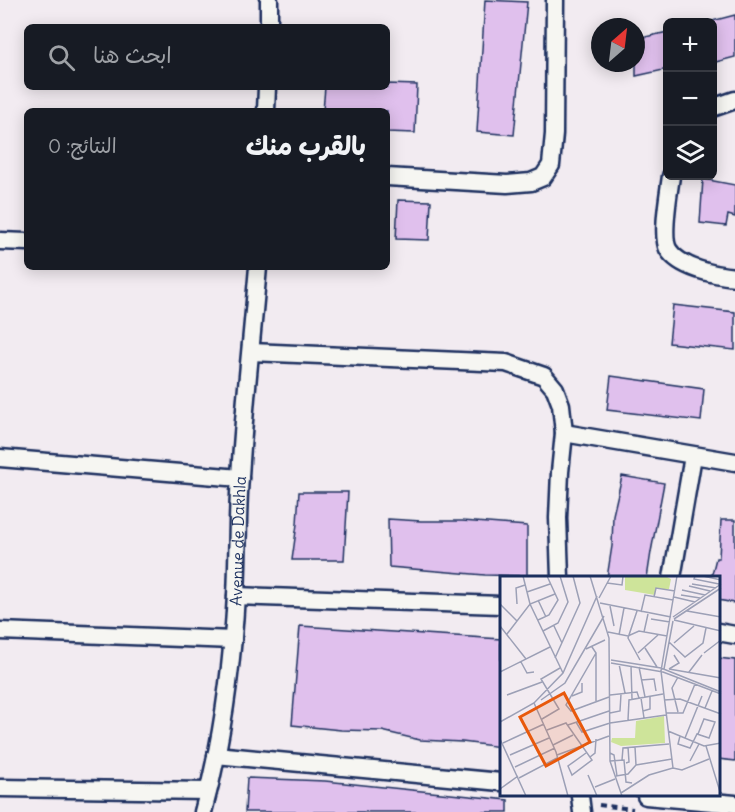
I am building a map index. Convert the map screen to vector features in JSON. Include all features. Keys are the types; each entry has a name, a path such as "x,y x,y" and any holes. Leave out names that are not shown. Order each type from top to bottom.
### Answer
{"street":[{"path":"268,24 269,0"},
{"path":"390,177 507,184 531,182 543,177 551,165 554,134 555,0"},
{"path":"266,108 267,90"},
{"path":"717,106 735,100"},
{"path":"671,180 665,233 668,249 681,261 695,269 735,278"},
{"path":"0,241 24,242"},
{"name":"Avenue de Dakhla","path":"203,812 225,708 233,640 240,478 258,270"},
{"path":"251,352 506,363 544,376 555,389 561,405 564,433 558,518 560,576"},
{"path":"564,433 735,462"},
{"path":"672,576 693,456"},
{"path":"0,458 240,478"},
{"path":"236,596 500,605"},
{"path":"0,631 233,640"},
{"path":"720,632 735,635"},
{"path":"216,755 500,782"},
{"path":"0,788 208,791"},
{"path":"643,802 735,804"}],"path":[{"path":"581,804 643,802"}],"building":[{"path":"485,0 527,2 514,135 477,132"},
{"path":"735,15 735,57 717,62 717,20"},
{"path":"663,33 663,70 636,76 636,72 645,72 645,37"},
{"path":"390,84 417,85 415,133 390,132 390,108 323,108 325,90 390,90"},
{"path":"703,180 735,185 735,217 728,215 726,226 700,223"},
{"path":"398,200 431,201 429,240 396,239"},
{"path":"673,305 735,312 735,350 669,343"},
{"path":"611,376 704,389 701,421 607,410"},
{"path":"622,476 664,483 647,576 607,576 612,546 613,515"},
{"path":"299,492 348,492 344,560 292,560"},
{"path":"388,519 527,526 527,576 389,567"},
{"path":"721,520 735,520 735,603 720,600 720,576 712,576 716,558 719,558"},
{"path":"300,626 500,639 500,747 420,740 382,731 292,725"},
{"path":"720,658 735,660 735,761 720,759"},
{"path":"247,778 325,781 508,800 508,812 245,812"}]}
